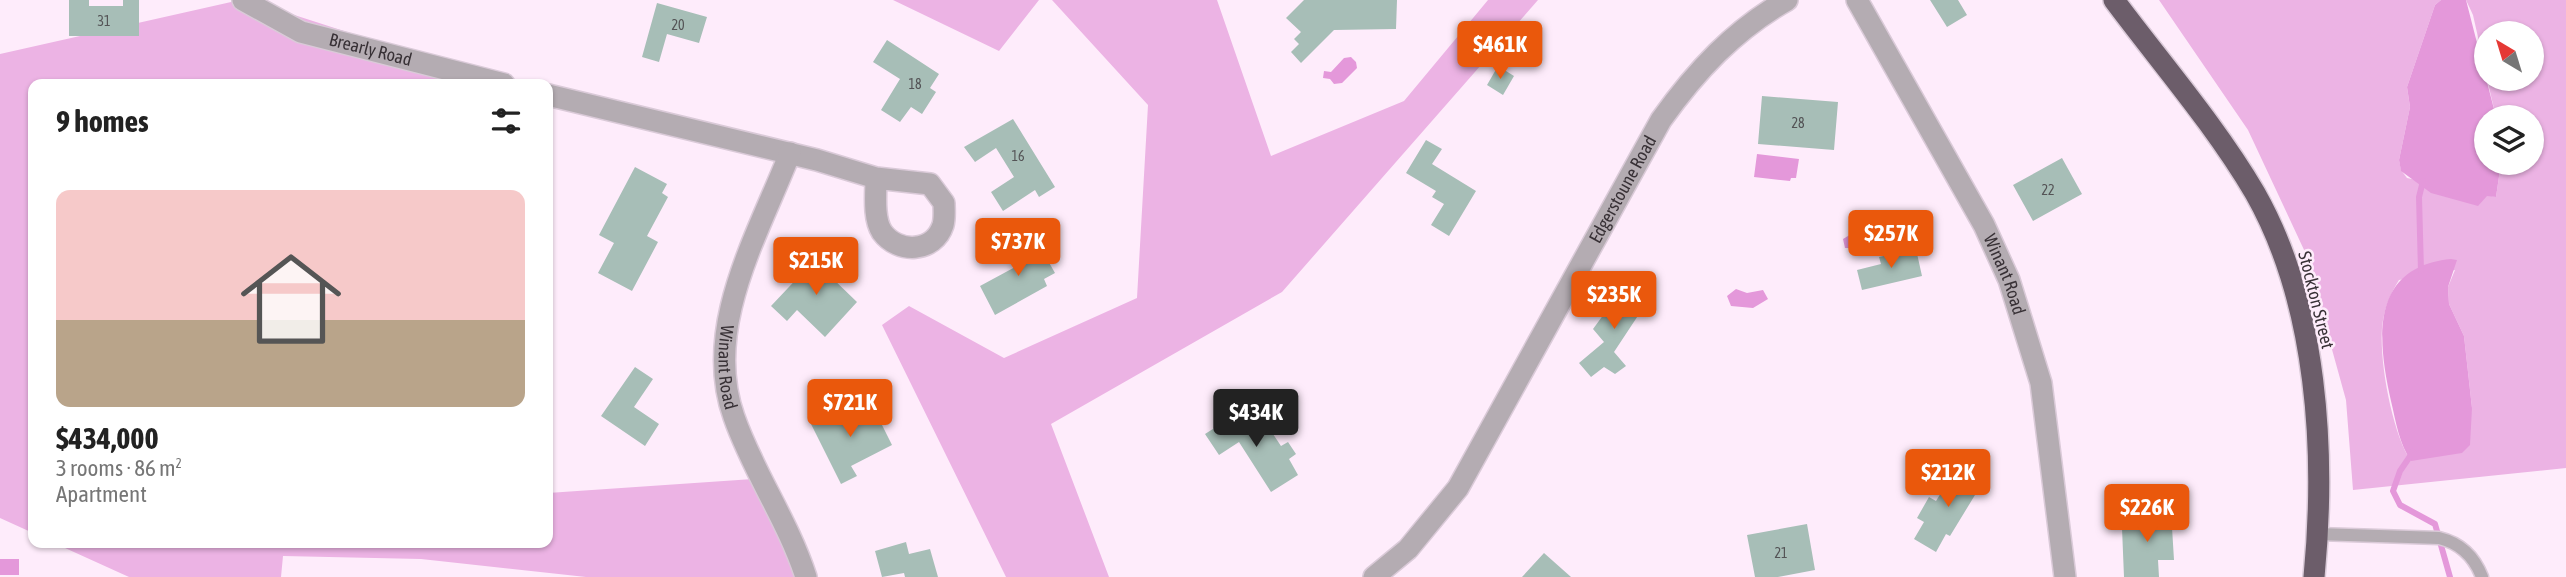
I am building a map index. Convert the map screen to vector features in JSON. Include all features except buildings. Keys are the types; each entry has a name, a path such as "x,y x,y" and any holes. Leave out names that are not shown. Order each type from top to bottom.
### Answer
{"highway":[{"name":"Stockton Street","path":"2114,0 2236,164 2275,234 2301,318 2315,411 2320,489 2314,577"}],"street":[{"name":"Brearly Road","path":"243,0 270,8 301,32 484,79"},
{"name":"Edgerstoune Road","path":"1374,577 1408,549 1435,520 1458,488 1661,120 1684,87 1738,32 1787,0"},
{"name":"Winant Road","path":"1857,0 1984,225 2009,280 2041,383 2062,576"},
{"path":"553,96 790,153 876,178"},
{"name":"Winant Road","path":"790,153 730,305 723,362 733,415 795,544 806,577"}],"lane":[{"path":"2318,534 2438,538 2456,542 2472,559 2482,577"}],"shaded area":[{"path":"248,0 471,72 470,79 28,79 28,531 0,518 0,54"},
{"path":"893,0 1039,0 999,51"},
{"path":"1052,0 1217,0 1271,156 1404,101 1488,0 1538,0 1282,292 1051,424 1109,577 1006,577 882,325 909,306 1004,358 1137,298 1148,105"},
{"path":"2159,0 2441,0 2435,5 2407,87 2410,107 2399,160 2401,170 2407,178 2496,197 2499,175 2544,175 2544,105 2493,105 2490,91 2544,91 2544,21 2474,21 2466,0 2566,0 2566,468 2353,490 2346,400 2305,252 2248,130","holes":["2455,270 2448,287 2449,304 2464,336 2472,408 2411,461 2392,413 2384,372 2384,314 2399,280"]},
{"path":"2441,0 2466,0 2474,31 2474,91 2489,91 2493,105 2474,105 2474,175 2499,175 2496,197 2487,196 2478,206 2431,193 2401,171 2399,160 2410,107 2407,87 2435,5"},
{"path":"1351,57 1357,68 1342,83 1334,84 1330,79 1323,78 1324,71 1331,72 1344,58"},
{"path":"1757,154 1799,159 1796,178 1791,178 1790,181 1754,177"},
{"path":"1858,219 1868,223 1866,238 1856,247 1845,248 1843,239 1853,233"},
{"path":"2457,260 2448,287 2449,304 2464,336 2472,408 2470,445 2462,453 2411,461 2398,432 2386,377 2382,331 2385,310 2393,291 2405,276 2425,265"},
{"path":"1736,289 1747,293 1763,290 1768,299 1753,308 1731,306 1727,296"},
{"path":"769,478 806,577 586,577 421,559 283,556 281,577 129,577 65,548 553,548 553,493"},
{"path":"0,559 19,559 19,575 0,575"}],"waterway":[{"path":"2421,271 2419,197 2423,181"},
{"path":"2413,452 2400,471 2393,491 2400,505 2435,524 2450,577"}]}
